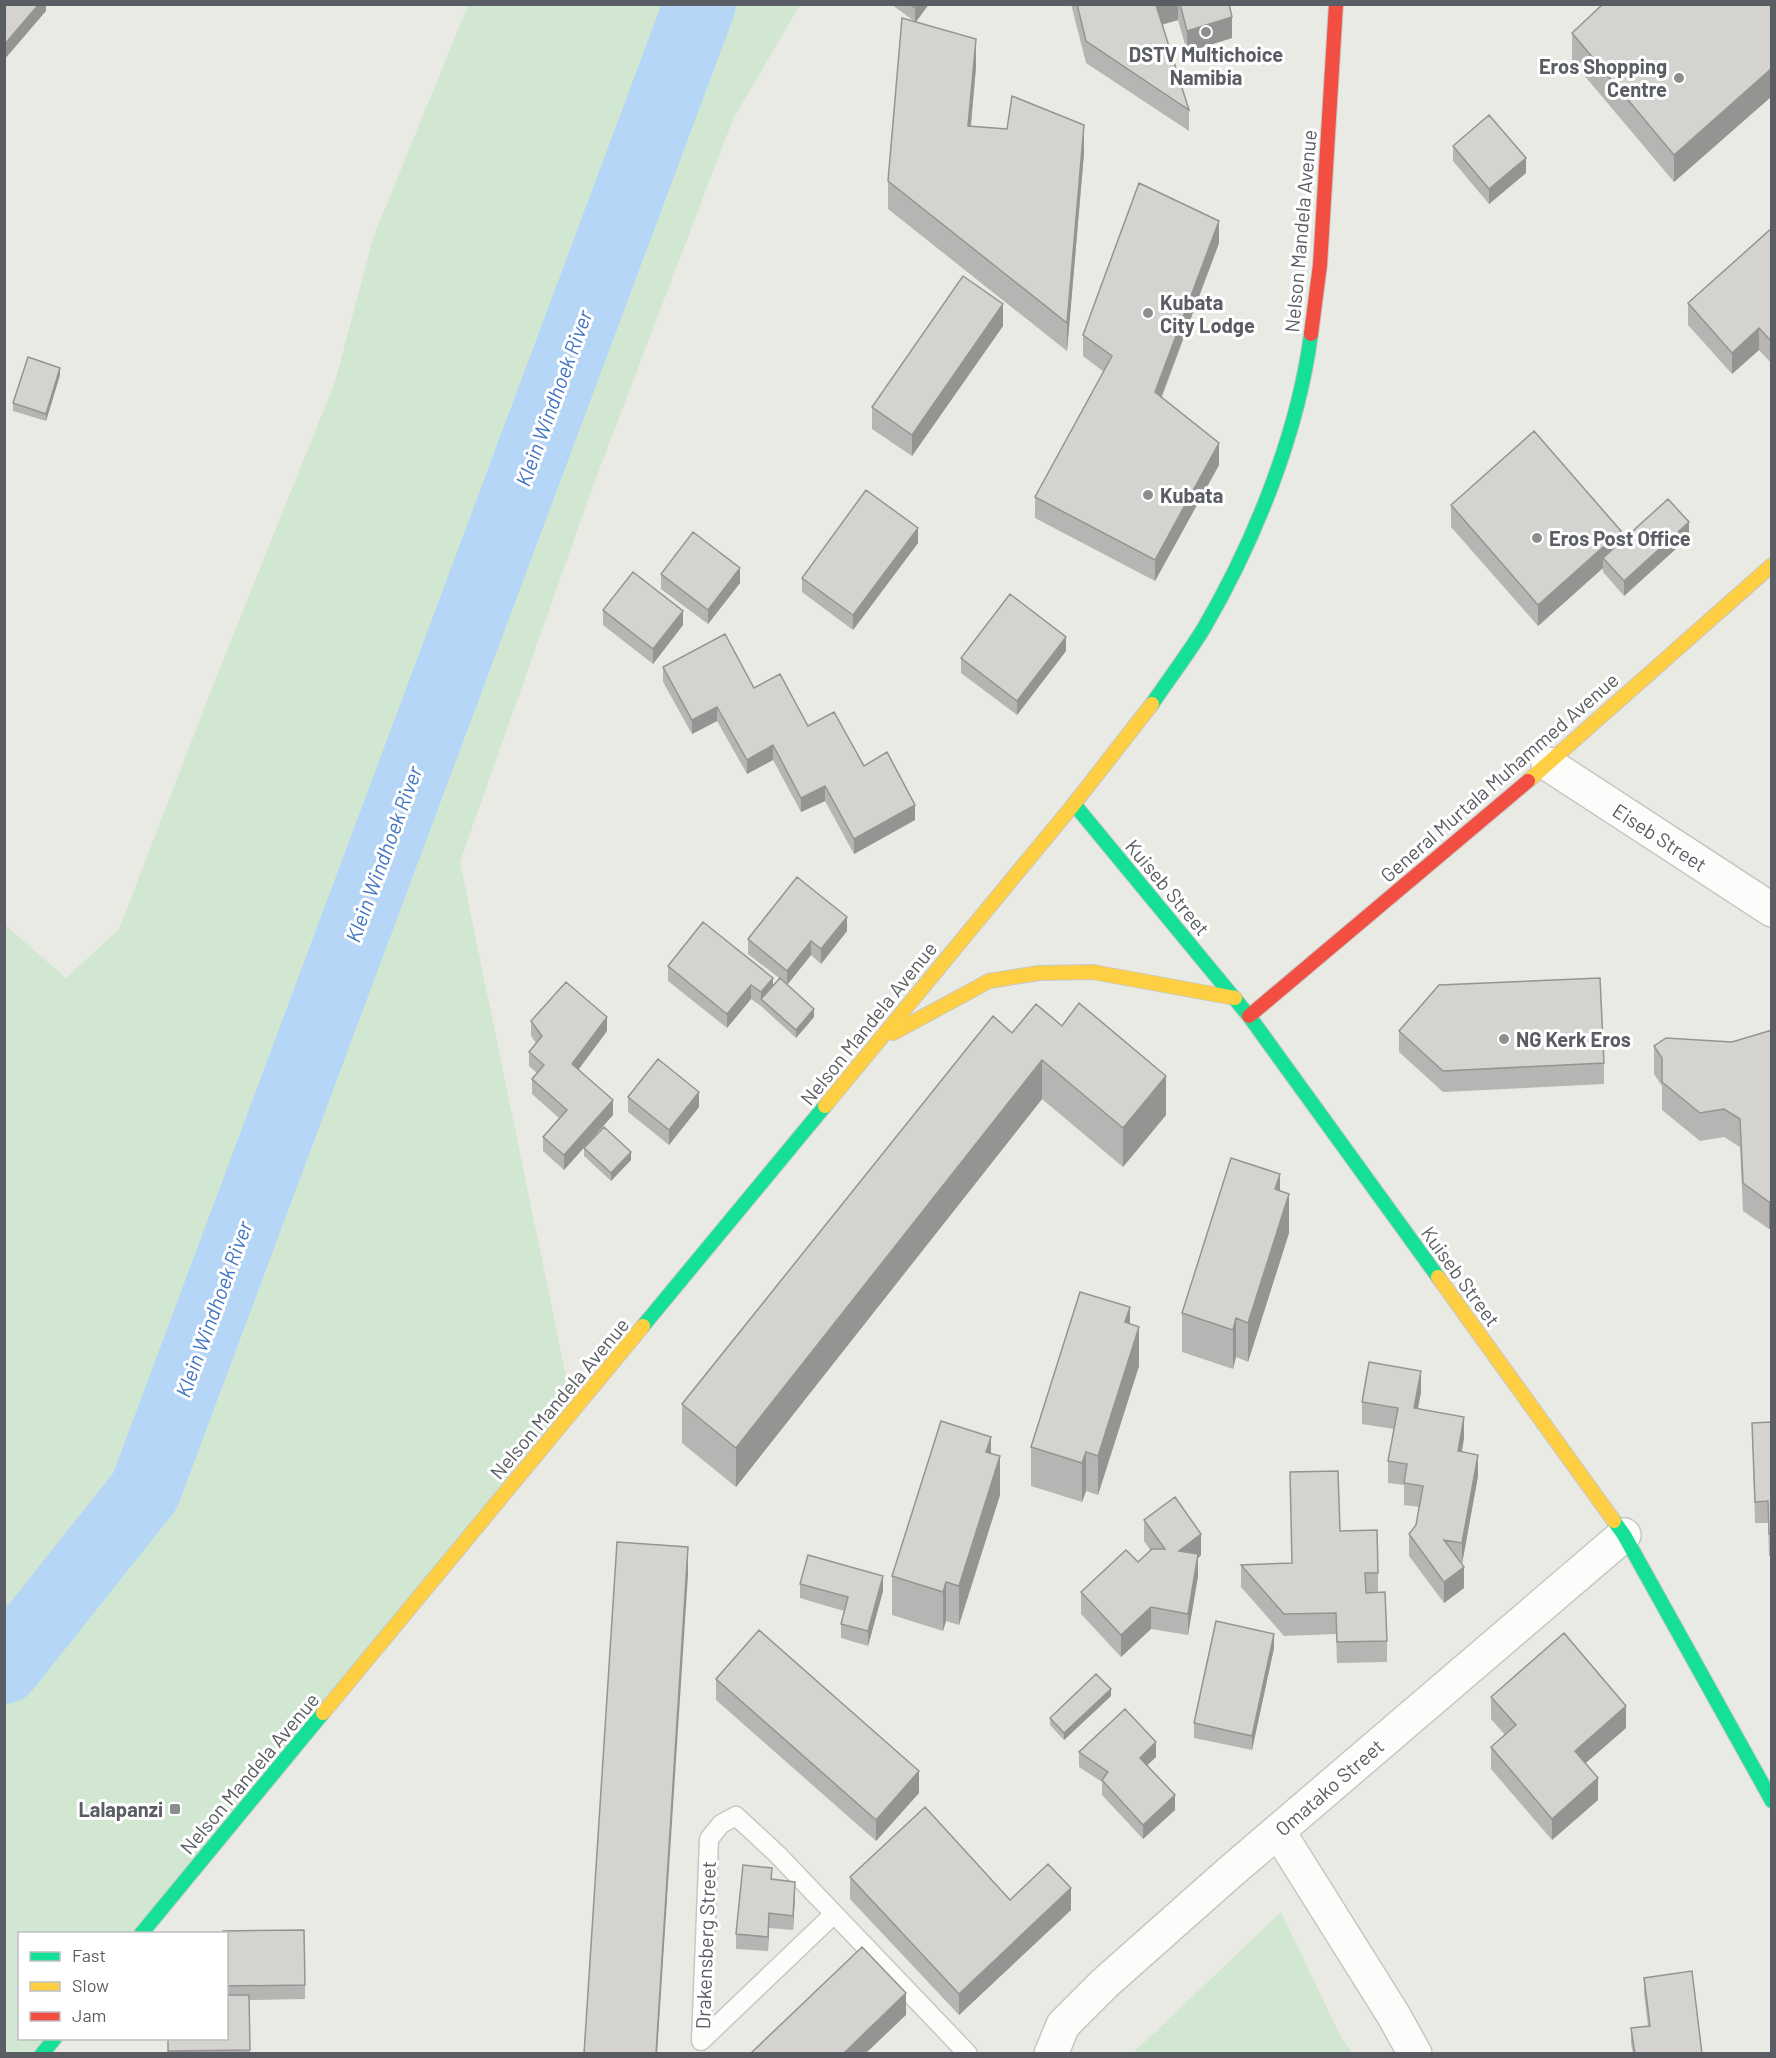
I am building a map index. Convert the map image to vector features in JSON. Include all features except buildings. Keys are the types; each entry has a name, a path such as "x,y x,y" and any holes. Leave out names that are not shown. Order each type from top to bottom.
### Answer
{"main road":[{"name":"Nelson Mandela Avenue","path":"143,1932 1074,804 1150,707 1203,629 1241,558 1286,447 1309,350 1320,265 1336,4"},
{"name":"General Murtala Muhammed Avenue","path":"1249,1016 1548,764 1772,565"},
{"name":"Kuiseb Street","path":"1074,804 1249,1016 1624,1534 1772,1801"},
{"path":"878,1042 989,981 1039,973 1093,972 1235,998"},
{"path":"42,2054 53,2040"}],"street":[{"name":"Eiseb Street","path":"1548,764 1772,910"},
{"name":"Omatako Street","path":"1051,2054 1064,2025 1105,1983 1624,1534"},
{"path":"1278,1831 1394,2016 1415,2054"}],"lane":[{"name":"Drakensberg Street","path":"834,1914 701,2042 709,1839 721,1824 736,1816 777,1854 968,2054"}],"green space":[{"path":"468,5 800,5 733,119 593,486 460,862 572,1405 142,1932 18,1932 18,2040 54,2040 42,2054 4,2053 4,924 66,978 119,929 217,675 335,382 373,238"},
{"path":"1281,1912 1342,2039 1353,2053 1133,2053"}],"waterway":[{"name":"Klein Windhoek River","path":"4,1668 145,1491 700,4"}],"traffic: fast":[{"path":"1152,704 1204,628 1256,524 1285,448 1305,372 1311,334"},
{"path":"1074,804 1249,1016 1438,1277"},
{"path":"643,1326 825,1106"},
{"path":"1614,1521 1624,1535 1772,1801"},
{"path":"143,1932 323,1713"},
{"path":"42,2054 53,2040"}],"traffic: slow":[{"path":"1528,781 1772,565"},
{"path":"825,1106 1074,804 1152,704"},
{"path":"893,1033 989,981 1039,973 1093,972 1235,998"},
{"path":"1438,1277 1614,1521"},
{"path":"323,1713 643,1326"}],"traffic: jam":[{"path":"1311,334 1320,265 1336,4"},
{"path":"1249,1016 1528,781"}],"place":[{"name":"DSTV Multichoice Namibia","path":"1206,32"},
{"name":"Eros Shopping Centre","path":"1679,78"},
{"name":"Kubata City Lodge","path":"1148,313"},
{"name":"Kubata","path":"1148,495"},
{"name":"Eros Post Office","path":"1537,538"},
{"name":"NG Kerk Eros","path":"1504,1039"},
{"name":"Lalapanzi","path":"175,1809"}]}
